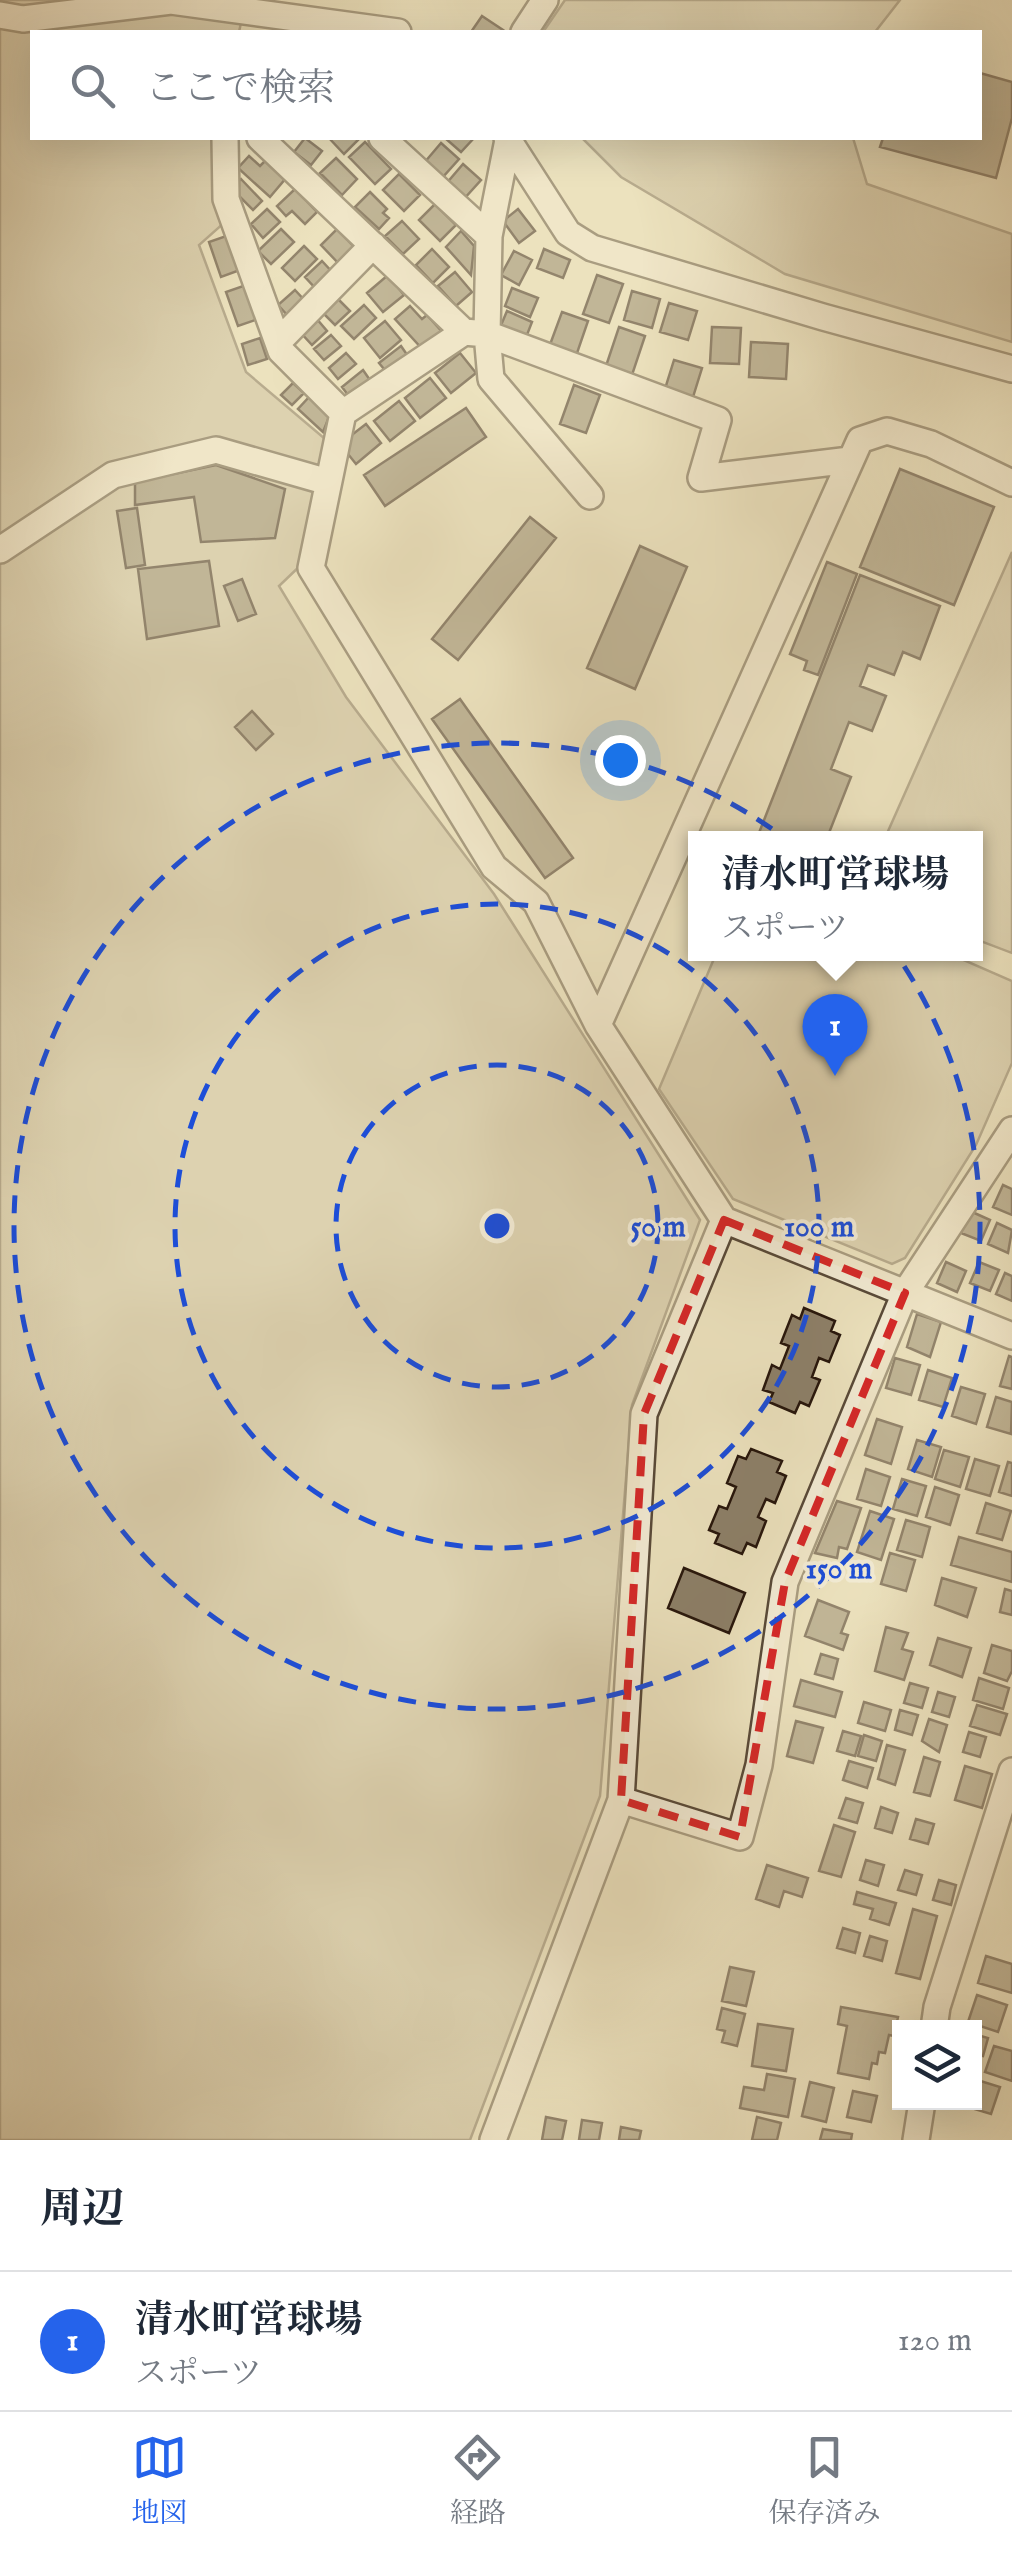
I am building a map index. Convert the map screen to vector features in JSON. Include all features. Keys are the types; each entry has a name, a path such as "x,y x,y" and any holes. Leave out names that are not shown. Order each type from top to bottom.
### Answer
{"street":[{"path":"525,30 546,0"},
{"path":"0,15 22,19 171,1 244,21 370,30"},
{"path":"225,140 226,200 281,351 342,412"},
{"path":"384,140 489,236"},
{"path":"508,140 475,333 491,379 590,496"},
{"path":"509,140 568,233 592,248 1012,369"},
{"path":"272,141 373,246 475,333 718,420 701,478 850,460"},
{"path":"278,342 373,246"},
{"path":"475,333 342,412 311,568 494,867 536,902 598,1025 724,1220 1012,1336"},
{"path":"598,1025 860,440 888,431 931,444 1012,483"},
{"path":"0,550 113,475 216,450 328,482"},
{"path":"621,1800 740,1837 759,1764 785,1582 905,1293 1012,1130"},
{"path":"493,2140 621,1800 644,1414 724,1220"},
{"path":"935,2020 1012,1772"},
{"path":"916,2140 921,2110"}],"highlighted area":[{"path":"724,1220 905,1293 785,1582 740,1837 621,1800 644,1414"}],"shaded area":[{"path":"0,0 246,0 239,30 30,30 30,140 220,140 225,222 199,245 246,372 331,444 303,563 279,586 346,697 494,894 700,1220 632,1405 600,1796 470,2140 0,2140"},
{"path":"565,0 900,0 877,30 544,30"},
{"path":"584,140 854,140 867,184 1012,234 1012,342 785,274 621,177"},
{"path":"1012,552 1012,953 983,942 983,831 888,831"},
{"path":"713,961 966,961 1012,981 1012,1063 976,1145 905,1258 892,1264 733,1199 659,1089"}],"building":[{"path":"482,16 503,30 472,30"},
{"path":"982,74 1012,82 1012,118 996,178 880,147 882,140 982,140"},
{"path":"303,140 322,151 311,165 294,152"},
{"path":"331,140 358,140 344,154"},
{"path":"447,140 472,140 461,152"},
{"path":"365,142 391,169 375,184 349,157"},
{"path":"441,143 459,159 442,178 424,163"},
{"path":"249,156 260,166 266,160 286,178 270,197 238,168"},
{"path":"336,158 357,179 342,195 320,173"},
{"path":"463,164 481,180 463,200 446,184"},
{"path":"399,174 420,195 404,211 383,190"},
{"path":"241,179 262,201 253,210 231,188"},
{"path":"295,189 317,212 305,224 292,211 286,216 277,206"},
{"path":"370,192 387,209 383,213 389,218 379,229 355,207"},
{"path":"435,204 456,225 440,241 419,220"},
{"path":"267,209 280,222 263,238 251,224"},
{"path":"518,209 535,231 519,243 503,221"},
{"path":"402,221 419,239 403,254 385,236"},
{"path":"281,229 294,242 271,264 258,251"},
{"path":"337,229 356,249 340,265 321,245"},
{"path":"461,231 474,246 471,275 446,247"},
{"path":"229,235 240,270 221,277 209,242"},
{"path":"304,246 317,259 295,281 282,268"},
{"path":"432,249 449,267 433,283 416,265"},
{"path":"544,249 570,260 563,278 537,268"},
{"path":"514,251 532,260 519,285 501,275"},
{"path":"322,261 334,274 317,290 305,277"},
{"path":"455,272 472,292 456,306 438,286"},
{"path":"388,275 404,295 383,312 367,293"},
{"path":"597,275 623,284 609,323 583,314"},
{"path":"246,285 258,319 238,326 226,292"},
{"path":"512,288 538,298 530,317 505,306"},
{"path":"295,290 307,303 290,318 278,305"},
{"path":"632,291 660,299 652,328 624,320"},
{"path":"338,299 350,311 335,325 323,313"},
{"path":"669,303 697,311 688,340 660,332"},
{"path":"364,305 376,318 354,339 341,326"},
{"path":"410,306 422,319 427,315 444,334 425,352 395,319"},
{"path":"507,311 532,322 525,340 499,330"},
{"path":"562,312 588,321 575,359 548,350"},
{"path":"316,318 327,331 312,345 301,333"},
{"path":"385,321 401,340 380,358 364,338"},
{"path":"619,327 645,336 632,375 606,366"},
{"path":"712,327 741,328 739,364 710,363"},
{"path":"331,335 341,346 324,360 314,349"},
{"path":"260,338 267,359 248,365 242,344"},
{"path":"751,342 788,344 786,379 749,377"},
{"path":"401,346 410,359 389,375 379,363"},
{"path":"346,353 356,364 338,379 329,368"},
{"path":"460,353 476,373 451,393 435,373"},
{"path":"674,360 702,368 693,397 665,389"},
{"path":"363,370 372,383 351,399 342,387"},
{"path":"430,378 446,398 420,418 405,398"},
{"path":"293,383 304,393 292,405 281,395"},
{"path":"574,385 600,395 586,433 560,424"},
{"path":"309,397 329,417 323,432 298,409"},
{"path":"399,401 415,421 390,441 374,421"},
{"path":"466,408 486,437 385,506 364,475"},
{"path":"366,424 381,443 356,464 340,444"},
{"path":"216,465 285,489 275,538 201,542 194,497 135,505 135,482"},
{"path":"900,469 994,507 954,605 860,567"},
{"path":"137,508 145,565 126,568 117,511"},
{"path":"530,517 556,538 458,660 432,639"},
{"path":"640,546 687,567 635,689 587,668"},
{"path":"209,561 219,626 147,639 138,569"},
{"path":"827,562 857,574 818,675 804,670 807,661 790,654"},
{"path":"860,575 940,606 920,659 903,652 894,675 868,665 860,686 886,696 872,731 849,722 831,769 851,777 830,831 760,831"},
{"path":"242,579 256,614 238,621 224,586"},
{"path":"460,699 573,858 545,878 432,719"},
{"path":"252,711 273,734 256,750 235,727"},
{"path":"1003,1185 1012,1189 1012,1215 993,1207"},
{"path":"970,1211 990,1220 981,1241 961,1233"},
{"path":"997,1223 1012,1230 1008,1253 988,1244"},
{"path":"946,1262 966,1271 957,1292 937,1283"},
{"path":"979,1262 999,1270 990,1291 970,1283"},
{"path":"1005,1273 1012,1276 1012,1301 996,1294"},
{"path":"804,1308 835,1321 831,1331 840,1335 829,1362 819,1358 812,1377 820,1380 809,1406 800,1402 795,1413 769,1402 773,1393 763,1390 772,1365 780,1369 789,1346 781,1343 792,1315 800,1319"},
{"path":"917,1314 941,1322 930,1357 907,1347"},
{"path":"1009,1356 1012,1357 1012,1389 1000,1386"},
{"path":"895,1358 920,1365 911,1395 886,1388"},
{"path":"928,1370 952,1378 943,1407 919,1400"},
{"path":"961,1387 985,1394 976,1424 952,1416"},
{"path":"996,1397 1012,1402 1011,1434 987,1427"},
{"path":"877,1419 902,1427 891,1464 865,1455"},
{"path":"917,1440 941,1447 932,1477 908,1469"},
{"path":"751,1449 782,1461 777,1472 786,1476 775,1503 766,1499 758,1517 766,1521 756,1547 747,1543 742,1554 715,1543 719,1534 709,1530 719,1506 727,1509 736,1487 727,1483 738,1456 746,1459"},
{"path":"944,1450 969,1457 960,1487 935,1479"},
{"path":"975,1459 999,1466 990,1496 966,1489"},
{"path":"1008,1462 1012,1463 1012,1496 999,1492"},
{"path":"866,1469 890,1477 881,1506 857,1499"},
{"path":"902,1479 926,1486 917,1516 893,1509"},
{"path":"935,1487 959,1495 950,1525 926,1517"},
{"path":"837,1501 861,1508 847,1549 839,1547 837,1558 815,1553"},
{"path":"986,1503 1011,1511 1002,1540 977,1533"},
{"path":"870,1511 894,1519 881,1560 857,1552"},
{"path":"906,1520 930,1527 922,1557 897,1550"},
{"path":"959,1537 1012,1552 1012,1582 951,1565"},
{"path":"890,1553 915,1560 906,1591 881,1584"},
{"path":"684,1568 745,1593 729,1633 668,1608"},
{"path":"942,1578 976,1588 967,1617 935,1605"},
{"path":"1005,1589 1012,1591 1012,1615 1000,1612"},
{"path":"818,1600 849,1612 841,1633 848,1635 843,1650 805,1636"},
{"path":"886,1627 908,1633 902,1649 913,1652 904,1680 875,1671"},
{"path":"938,1638 971,1648 962,1677 930,1665"},
{"path":"992,1645 1012,1651 1012,1671 1007,1681 984,1673"},
{"path":"821,1654 838,1659 833,1679 815,1674"},
{"path":"979,1678 1009,1688 1003,1709 973,1700"},
{"path":"801,1680 842,1692 835,1717 794,1706"},
{"path":"910,1683 928,1688 922,1708 904,1703"},
{"path":"938,1692 955,1697 949,1717 932,1712"},
{"path":"864,1702 891,1710 885,1731 858,1723"},
{"path":"977,1705 1007,1714 1000,1735 970,1726"},
{"path":"900,1710 918,1715 912,1735 895,1730"},
{"path":"929,1719 947,1725 939,1752 922,1741"},
{"path":"796,1721 823,1728 813,1763 787,1756"},
{"path":"843,1731 861,1736 855,1756 837,1751"},
{"path":"969,1732 986,1737 980,1757 963,1752"},
{"path":"864,1735 882,1741 876,1761 858,1756"},
{"path":"887,1745 905,1750 895,1785 878,1779"},
{"path":"924,1757 940,1762 930,1796 914,1792"},
{"path":"849,1761 873,1768 867,1788 843,1780"},
{"path":"965,1766 992,1774 982,1808 955,1800"},
{"path":"846,1798 863,1803 857,1823 839,1818"},
{"path":"881,1807 898,1813 892,1833 875,1828"},
{"path":"916,1819 934,1824 928,1844 910,1839"},
{"path":"834,1825 855,1832 841,1877 819,1871"},
{"path":"866,1860 884,1865 878,1886 860,1880"},
{"path":"767,1865 808,1878 802,1897 784,1891 779,1907 756,1899"},
{"path":"905,1870 922,1875 916,1895 898,1890"},
{"path":"939,1880 956,1885 951,1905 933,1900"},
{"path":"857,1892 896,1903 889,1925 870,1919 873,1909 854,1904"},
{"path":"913,1909 937,1916 920,1979 896,1973"},
{"path":"843,1928 860,1933 855,1953 837,1948"},
{"path":"870,1936 887,1941 882,1961 864,1956"},
{"path":"986,1956 1012,1964 1012,1993 978,1983"},
{"path":"730,1967 754,1972 746,2006 722,2001"},
{"path":"977,1995 1007,2005 998,2032 982,2027 982,2020 969,2020"},
{"path":"841,2007 898,2017 892,2020 892,2036 889,2035 885,2053 879,2052 877,2064 872,2063 869,2079 838,2073 847,2026 838,2024"},
{"path":"722,2008 745,2014 737,2046 722,2042 725,2031 717,2029"},
{"path":"758,2024 793,2029 786,2071 752,2066"},
{"path":"982,2036 988,2038 982,2056"},
{"path":"994,2046 1012,2051 1012,2081 985,2072"},
{"path":"767,2074 795,2079 788,2117 740,2108 744,2087 764,2090"},
{"path":"982,2081 1000,2087 991,2114 978,2110 982,2110"},
{"path":"810,2082 834,2088 826,2122 802,2116"},
{"path":"853,2091 877,2096 871,2122 847,2117"},
{"path":"546,2117 566,2121 562,2140 542,2140"},
{"path":"757,2117 781,2123 777,2140 752,2140"},
{"path":"582,2120 602,2123 599,2140 579,2140"},
{"path":"621,2127 641,2131 639,2140 619,2140"},
{"path":"823,2129 852,2134 851,2140 820,2140"}],"place":[{"name":"清水町営球場","path":"835,1076"}]}
